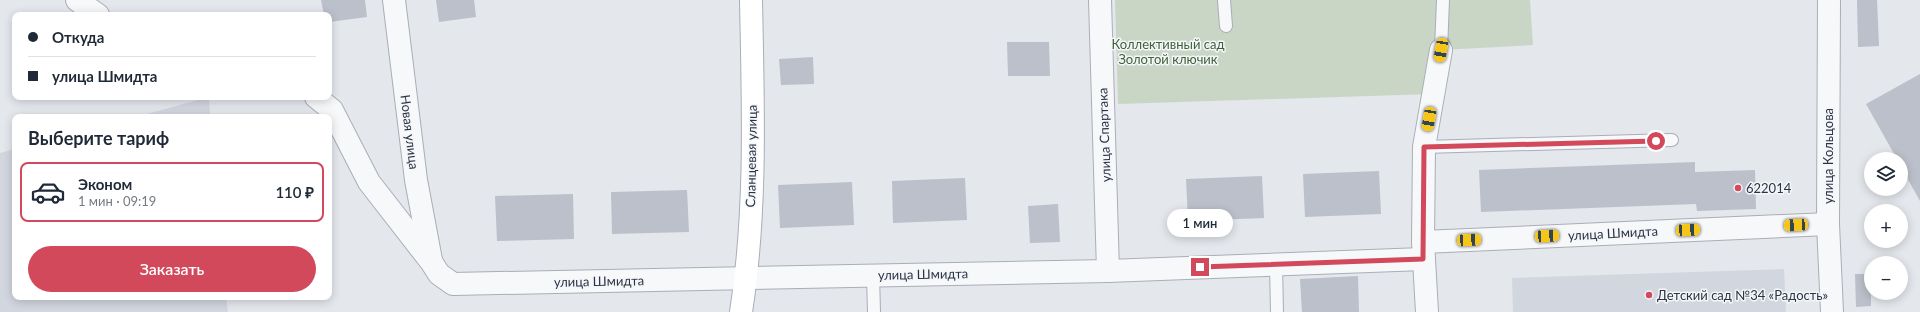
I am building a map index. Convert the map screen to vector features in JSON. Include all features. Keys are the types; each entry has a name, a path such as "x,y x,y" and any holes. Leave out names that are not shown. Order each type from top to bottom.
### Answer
{"main road":[{"name":"Сланцевая улица","path":"741,312 746,278 754,159 751,0"}],"street":[{"path":"77,0 94,12"},
{"name":"Новая улица","path":"394,0 416,180 432,263"},
{"name":"улица Спартака","path":"1100,0 1108,271"},
{"name":"улица Кольцова","path":"1829,0 1828,224 1832,312"},
{"path":"1427,312 1423,250 1424,147 1441,50"},
{"name":"улица Шмидта","path":"320,100 332,110 369,182 432,263 438,274 453,284 1108,271 1276,264 1423,250 1828,224"}],"lane":[{"path":"1224,0 1226,26"},
{"path":"1441,50 1443,0"},
{"path":"1424,147 1672,140"},
{"path":"1276,264 1277,312"},
{"path":"873,275 874,312"}],"shaded area":[{"path":"198,100 209,100 210,114 147,114"},
{"path":"12,150 12,300 226,300 228,312 0,312 0,153"},
{"name":"Детский сад №34 «Радость»","path":"1784,269 1786,312 1513,312 1512,278"}],"green space":[{"name":"Коллективный сад Золотой ключик","path":"1115,0 1530,0 1533,45 1441,50 1431,94 1118,104"}],"building":[{"path":"321,0 365,0 367,17 332,22 332,12 323,12"},
{"path":"436,0 474,0 476,17 439,22"},
{"path":"1857,0 1877,0 1879,46 1858,47"},
{"path":"1007,42 1049,42 1050,76 1008,76"},
{"path":"813,57 814,84 781,85 779,59"},
{"path":"1920,74 1920,201 1908,180 1908,152 1893,152 1866,104"},
{"path":"1695,162 1695,172 1755,170 1756,209 1697,211 1696,204 1481,212 1479,170"},
{"path":"1379,171 1381,214 1305,217 1303,174"},
{"path":"1262,176 1264,218 1188,221 1186,179"},
{"path":"965,178 967,220 893,223 892,181"},
{"path":"852,182 854,225 780,228 778,185"},
{"path":"687,190 689,232 612,234 611,192"},
{"path":"573,194 574,239 497,241 495,196"},
{"path":"1058,204 1060,242 1030,243 1028,206"},
{"path":"1855,274 1864,274 1864,300 1871,300 1871,306 1856,307"},
{"path":"1358,276 1359,312 1302,312 1300,279"}],"place":[{"name":"622014","path":"1738,188"},
{"name":"Детский сад №34 «Радость»","path":"1649,295"}],"route":[{"path":"1200,267 1423,259 1424,147 1656,141"}]}
